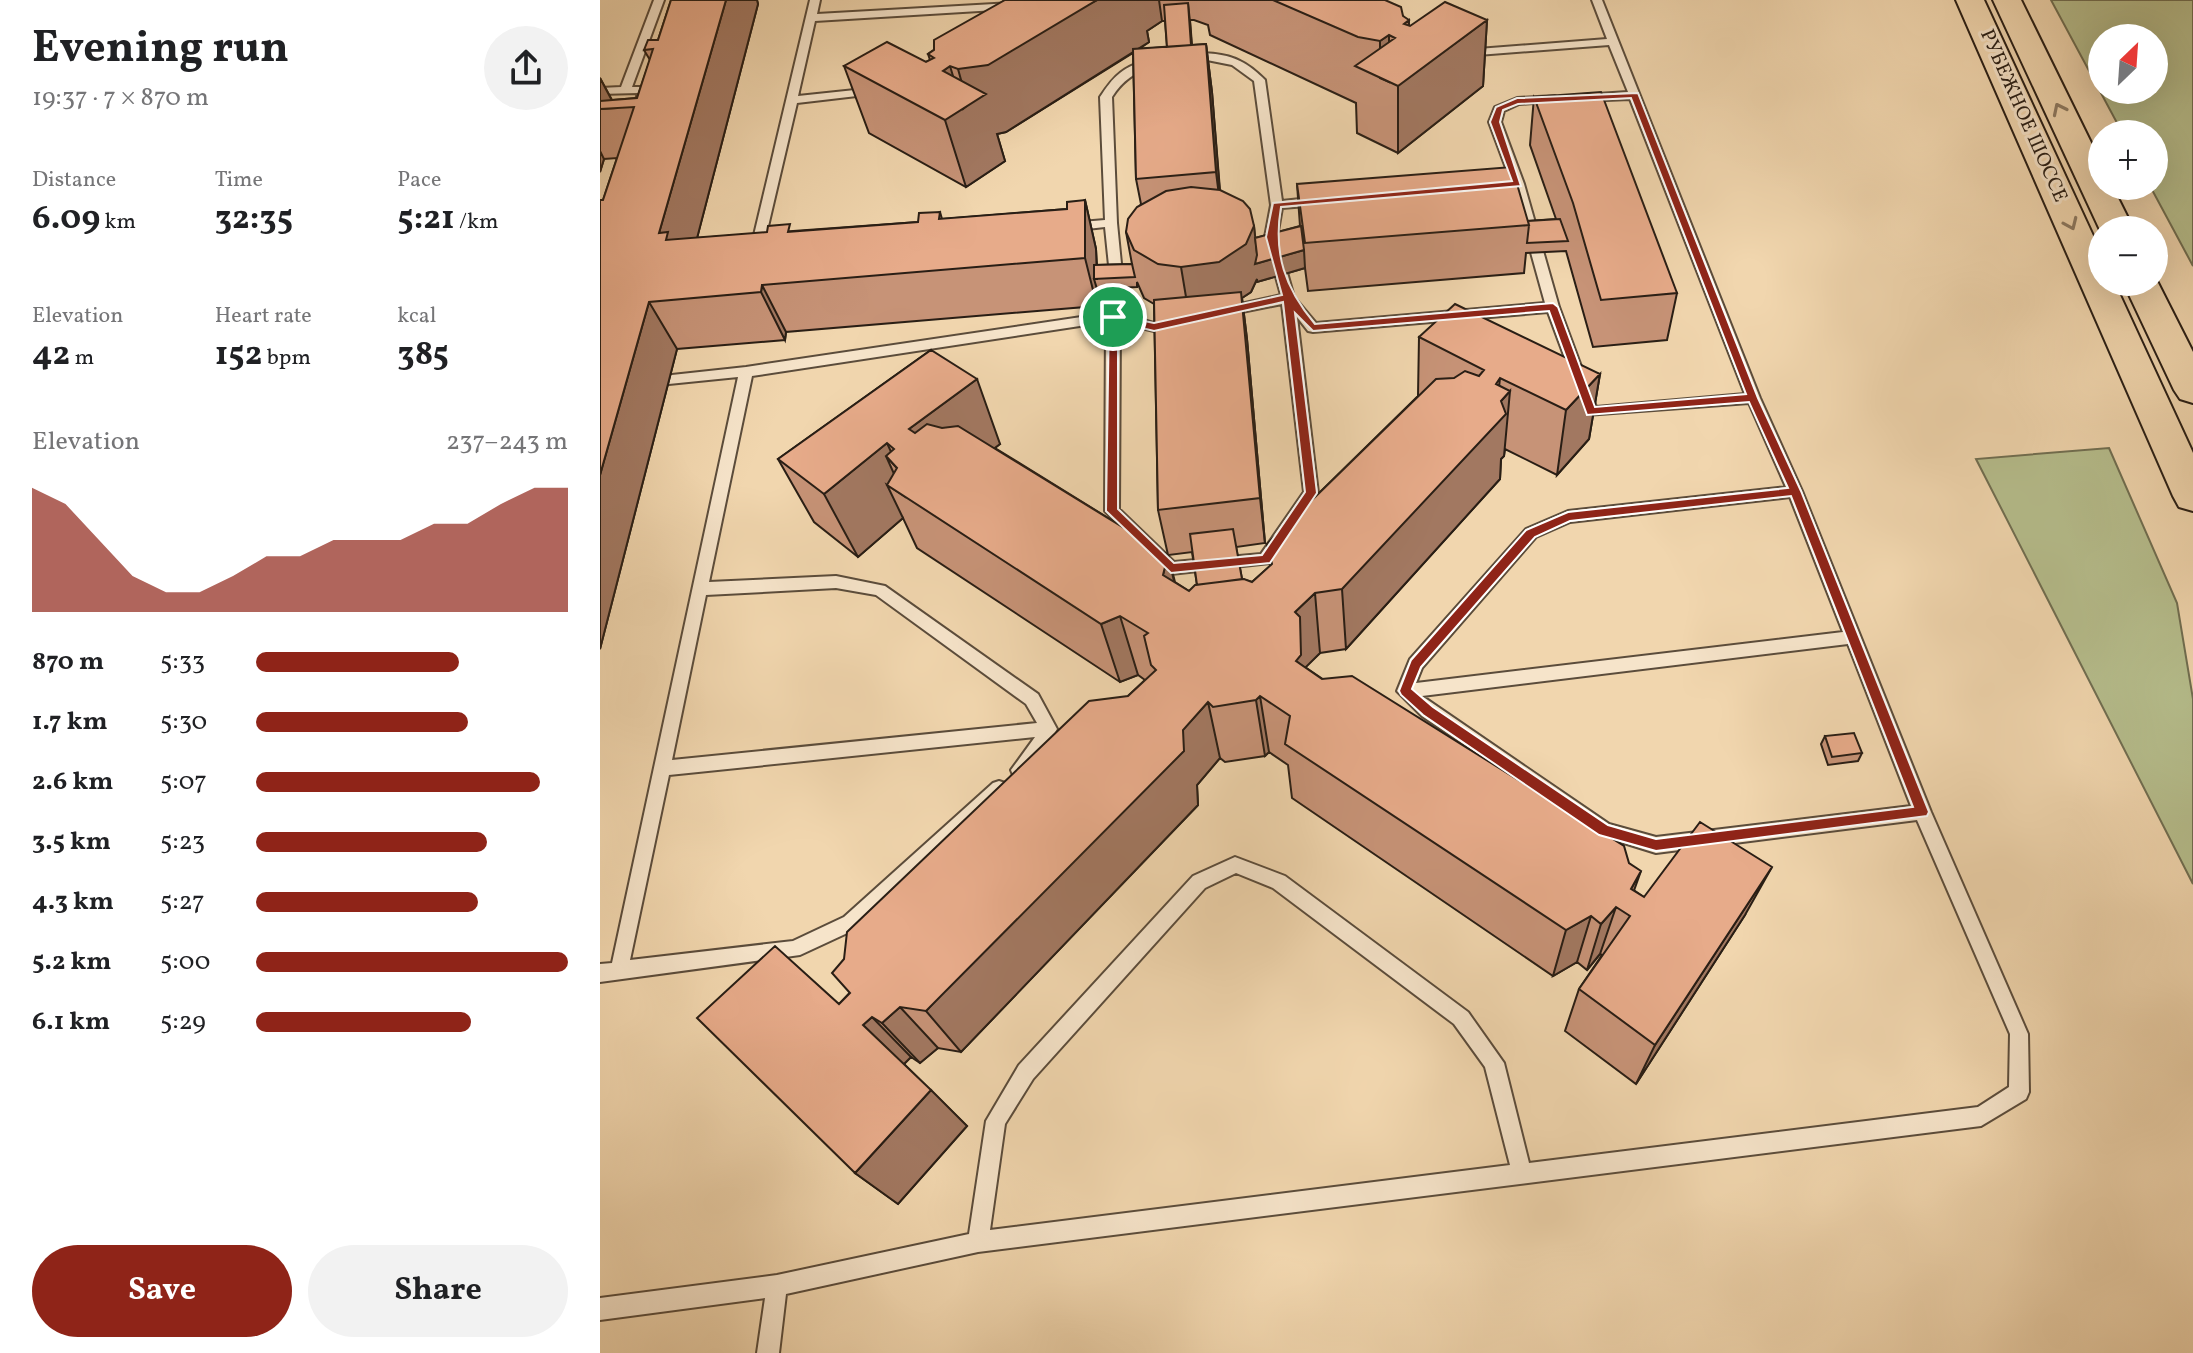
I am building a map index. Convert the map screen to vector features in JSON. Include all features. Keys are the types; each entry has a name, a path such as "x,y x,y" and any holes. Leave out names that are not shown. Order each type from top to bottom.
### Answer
{"main road":[{"name":"РУБЕЖНОЕ ШОССЕ","path":"1970,0 2193,496"},
{"name":"РУБЕЖНОЕ ШОССЕ","path":"2007,0 2110,216"},
{"path":"2148,296 2193,390"}],"lane":[{"path":"626,89 659,0"},
{"path":"755,252 815,0"},
{"path":"600,1309 777,1286 978,1242 1981,1116 2019,1092 2019,1034 1922,812 1795,491 1753,398 1597,0"},
{"path":"810,18 1026,5"},
{"path":"1456,53 1612,42"},
{"path":"1202,56 1235,62 1259,80 1277,205 1271,237 1288,298 1311,493 1265,559 1171,568 1112,511 1113,317 1119,304 1111,223 1106,97 1116,80 1151,61 1202,56"},
{"path":"790,100 893,89"},
{"path":"600,91 645,90 635,118"},
{"path":"1635,95 1517,101 1499,109 1495,122 1518,184 1553,307 1591,412 1753,398"},
{"path":"1503,185 1518,184"},
{"path":"1277,205 1337,200"},
{"path":"1049,228 1111,223"},
{"path":"740,255 771,251"},
{"path":"1288,298 1313,328 1553,307"},
{"path":"1214,314 1288,298"},
{"path":"629,383 746,372 1113,317 1154,327 1184,320"},
{"path":"746,372 662,768 609,972 794,949 850,923 1030,760 1049,729"},
{"path":"1405,691 1416,664 1531,533 1568,517 1795,491"},
{"path":"700,589 836,582 880,590 1032,699 1049,729"},
{"path":"1405,691 1852,637"},
{"path":"1405,691 1428,711 1604,830 1656,845 1922,812"},
{"path":"662,768 1049,729"},
{"path":"978,1242 996,1121 1026,1072 1199,882 1235,865 1279,882 1461,1018 1494,1063 1522,1175"},
{"path":"768,1353 777,1286"}],"green space":[{"path":"2051,0 2193,0 2193,266 2158,200 2168,200 2168,120 2115,120 2107,104 2168,104 2168,24 2088,24 2088,69"},
{"path":"2109,448 2177,603 2193,699 2193,884 1976,459"}],"building":[{"path":"671,0 726,0 659,233 668,232 666,240 767,232 768,226 790,224 788,232 918,222 919,213 940,212 939,219 1067,209 1067,202 1085,200 1085,258 762,285 761,292 649,302 600,475 600,200 603,200 634,107 600,109 600,101 637,98 653,49 644,50 648,40 658,40"},
{"path":"1005,0 1097,0 988,65 958,69 950,66 943,71 986,94 945,120 844,66 887,42 926,62 934,58 928,54 934,50 934,40"},
{"path":"1273,0 1385,0 1401,7 1403,16 1409,20 1404,24 1410,26 1445,2 1487,20 1398,86 1355,66 1395,38 1389,35 1380,41 1358,37"},
{"path":"1188,3 1191,45 1167,47 1164,5"},
{"path":"1206,44 1216,172 1136,179 1133,49"},
{"path":"1601,92 1677,293 1601,300 1573,203 1534,97"},
{"path":"1512,167 1529,225 1305,243 1297,184"},
{"path":"1191,187 1220,190 1243,201 1250,209 1254,226 1246,244 1219,262 1181,267 1158,264 1134,250 1126,232 1128,219 1137,207 1166,191"},
{"path":"1560,219 1568,241 1527,243 1528,221"},
{"path":"1301,226 1304,250 1255,264 1255,238"},
{"path":"1132,264 1135,277 1094,279 1094,265"},
{"path":"1241,292 1260,498 1158,510 1154,300"},
{"path":"1455,304 1600,374 1566,410 1500,378 1496,384 1510,391 1501,401 1506,414 1342,589 1315,593 1295,612 1300,617 1301,655 1296,661 1322,679 1352,676 1624,846 1629,863 1641,871 1631,889 1644,897 1700,822 1772,867 1655,1045 1579,989 1630,916 1616,907 1601,924 1591,916 1566,930 1285,744 1290,716 1260,696 1256,700 1213,707 1208,702 1183,730 1184,751 926,1011 900,1007 882,1023 872,1017 863,1025 931,1090 855,1173 697,1018 775,946 839,1004 850,993 832,973 844,959 847,932 1089,701 1128,696 1156,670 1151,665 1144,636 1148,633 1120,616 1101,624 887,485 897,468 886,456 894,449 887,443 824,494 778,459 931,350 977,379 909,429 915,433 927,424 942,428 958,426 1168,555 1163,575 1189,591 1195,585 1244,579 1252,582 1272,564 1267,544 1436,379 1454,378 1465,371 1479,376 1484,370 1419,337"},
{"path":"1233,529 1242,579 1197,585 1190,534"},
{"path":"1854,733 1862,753 1832,757 1825,736"}],"route":[{"path":"1113,317 1112,511 1171,568 1265,559 1311,493 1288,298 1271,237 1277,205 1518,184 1495,122 1499,109 1517,101 1635,95 1753,398 1795,491 1568,517 1531,533 1416,664 1405,691 1428,711 1604,830 1656,845 1922,812 1795,491 1753,398 1591,412 1553,307 1313,328 1288,298 1154,327 1113,317"}]}
